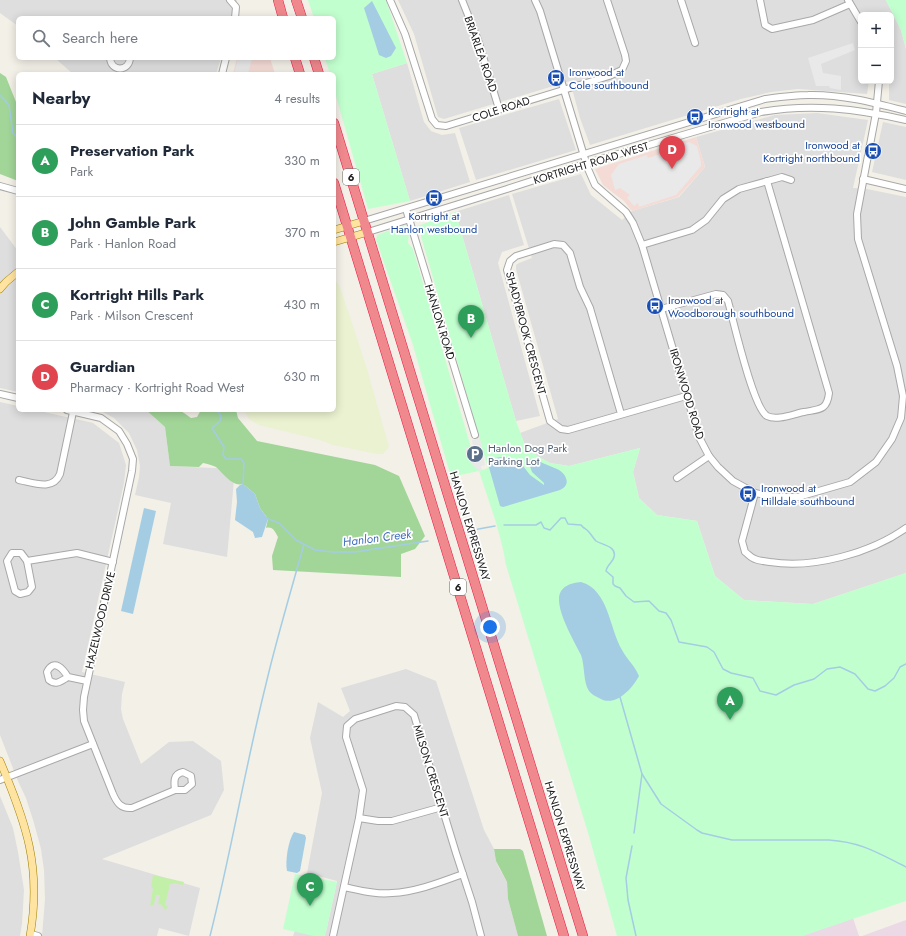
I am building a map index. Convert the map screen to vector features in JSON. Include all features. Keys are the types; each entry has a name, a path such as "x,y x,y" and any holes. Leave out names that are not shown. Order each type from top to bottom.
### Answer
{"highway":[{"path":"278,0 282,16"},
{"path":"296,0 301,16"},
{"path":"296,60 299,72"},
{"path":"315,60 318,72"},
{"name":"HANLON EXPRESSWAY","path":"336,130 583,936"},
{"name":"6","path":"336,190 564,936"}],"main road":[{"path":"336,230 364,222"},
{"name":"KORTRIGHT ROAD WEST","path":"336,241 368,232"},
{"path":"0,289 16,274"},
{"path":"0,761 3,778 24,825 31,849 35,891 33,935"}],"street":[{"path":"230,0 236,7 236,16"},
{"name":"COLE ROAD","path":"390,0 405,34 432,119 441,126 446,126 564,90 622,70 625,55 607,0"},
{"name":"BRIARLEA ROAD","path":"462,0 478,40 499,109"},
{"name":"IRONWOOD ROAD","path":"535,0 540,11 587,164 595,185 626,212 633,223 642,245 699,437 709,456 718,467 733,481 755,493 776,497 798,497 850,482 876,462 892,439 901,418 903,396 897,366 858,239 857,214 876,113 879,84"},
{"path":"681,0 695,43"},
{"path":"760,0 765,25 772,29 813,20 849,2 858,17"},
{"path":"110,60 111,64 115,67 122,68 127,72"},
{"path":"122,68 129,64 130,60"},
{"path":"222,72 226,60"},
{"name":"KORTRIGHT ROAD WEST","path":"364,222 765,99 809,95 832,96 906,111"},
{"name":"KORTRIGHT ROAD WEST","path":"368,232 761,112 777,109 829,107 876,113 906,120"},
{"path":"642,245 692,230 706,220 723,199 739,189 782,177 791,180"},
{"path":"863,179 906,189"},
{"path":"661,309 716,294 723,296 728,300 746,370 761,409 767,416 777,418 821,409 828,402 830,393 767,181"},
{"path":"0,186 16,190"},
{"name":"HANLON ROAD","path":"406,209 475,435"},
{"name":"SHADYBROOK CRESCENT","path":"621,414 590,308 580,287 570,253 563,245 554,244 516,256 510,261 507,270 550,421 560,429 568,430 686,396"},
{"path":"0,394 16,398"},
{"path":"19,480 49,485 57,481 60,474 70,412"},
{"name":"HAZELWOOD DRIVE","path":"74,412 101,418 119,431 127,444 133,459 132,472 87,681 83,710 84,721 116,801 123,807 132,808 175,790"},
{"path":"677,478 709,456"},
{"path":"755,493 742,541 745,552 754,559 784,564 818,562 849,554 880,543 906,528"},
{"path":"12,553 21,553 27,561 32,587 28,592 20,594 15,591 7,561 12,553"},
{"path":"27,561 78,553 113,562"},
{"path":"68,677 87,681"},
{"name":"MILSON CRESCENT","path":"333,936 359,818 363,790 346,737 347,726 355,719 396,706 405,707 414,715 481,936"},
{"path":"3,778 93,744"},
{"path":"359,818 378,821 392,821 442,807"},
{"path":"344,887 392,894 415,890 463,874"}],"shaded area":[{"path":"0,0 237,0 233,16 16,16 16,25 0,13"},
{"path":"398,0 886,0 892,12 858,12 858,84 869,84 867,94 798,89 771,92 741,99 590,145 580,118 570,81 444,119 438,117 414,34"},
{"path":"894,16 901,30 906,49 906,104 889,100 889,84 894,84"},
{"path":"853,43 855,50 821,64 823,73 841,76 841,90 830,88 829,86 816,86 808,58"},
{"path":"57,60 220,60 217,72 71,72"},
{"path":"236,60 271,60 274,72 234,72"},
{"path":"238,60 252,60 248,72 234,72"},
{"path":"407,63 424,122 431,131 442,135 455,133 470,182 410,201 372,74"},
{"path":"559,99 576,150 476,180 459,128"},
{"path":"817,113 868,120 853,188 867,189 906,197 906,573 813,604 744,600 715,576 697,521 657,515 639,498 633,472 640,448 569,466 550,463 537,456 525,445 520,433 558,419 516,269 516,265 532,258 512,194 581,174 591,195 622,220 632,211 679,197 705,167 696,137 775,115"},
{"path":"883,122 906,127 906,180 872,172"},
{"path":"696,137 705,167 678,197 632,211 624,201 603,185 595,169"},
{"path":"689,142 697,146 701,166 676,195 639,207 638,203 634,206 627,198 630,195 620,188 615,190 611,175 619,164 647,155 648,158 664,153 664,149"},
{"path":"509,195 524,245 502,252 498,263 540,416 516,421 456,214 458,211"},
{"path":"0,227 16,248 16,392 0,388"},
{"path":"0,402 16,406 16,412 44,412 93,423 119,443 126,465 124,483 82,672 125,682 122,694 121,709 123,719 141,764 169,742 193,741 221,761 224,790 211,815 102,859 200,888 189,936 159,928 157,936 42,936 45,899 44,870 41,849 26,798 0,735"},
{"path":"103,412 148,412 165,427 170,466 235,469 227,557 163,544 171,503 135,495 140,466 137,450 129,433 114,418"},
{"name":"Hanlon Dog Park Parking Lot","path":"480,439 485,465 481,466 482,470 479,471 467,458 465,448 468,447 469,450 472,450 472,440"},
{"path":"406,669 436,681 484,830 494,849 499,868 507,882 508,899 518,936 293,936 296,928 326,932 337,881 307,873 322,793 310,738 318,702 343,717 350,711 341,688"},
{"path":"0,796 13,828 24,890 20,936 0,936"},
{"path":"853,918 859,936 802,936"},
{"path":"906,920 906,936 862,936"}],"green space":[{"path":"308,0 386,0 407,63 372,74 410,201 368,209 336,96 336,72 329,72 326,60 336,60 336,16 313,16"},
{"path":"886,0 906,0 906,49 901,30 894,16 894,12 892,12"},
{"path":"0,73 6,77 16,102 16,180 0,174"},
{"path":"458,211 456,214 516,421 525,445 537,456 550,463 569,466 640,448 633,472 639,498 657,515 697,521 715,576 744,600 813,604 906,573 906,901 802,936 617,936 589,836 506,565 498,529 479,471 488,468 418,226"},
{"path":"403,225 407,227 409,234 408,243 413,249 479,471 451,477 412,342 376,240 377,235"},
{"path":"336,281 340,287 367,369 389,447 383,454 377,454 333,445 320,440 259,425 249,419 245,412 336,412"},
{"path":"148,412 182,412 191,418 197,417 200,412 236,412 238,418 257,441 375,465 399,476 425,536 415,549 401,554 401,577 273,570 272,556 278,537 275,531 270,528 266,528 268,519 260,508 255,494 243,484 235,484 216,467 211,465 203,463 199,467 170,466 165,427"},
{"path":"494,849 520,849 523,851 547,936 518,936 508,899 507,882 496,861"},
{"path":"295,874 337,882 325,936 314,936 283,929"},
{"path":"153,875 184,882 183,885 174,883 170,884 165,905 168,907 165,910 162,905 158,904 160,895 156,895 154,904 150,906 153,888 151,887"}],"water":[{"path":"372,1 396,48 391,56 386,58 379,55 364,8"},
{"path":"501,457 511,458 520,462 530,475 544,485 544,483 532,472 528,461 531,459 535,460 557,469 565,476 567,482 566,485 560,490 503,507 500,506 488,464 490,459"},
{"path":"243,484 255,494 260,508 268,519 262,537 255,538 253,532 235,520 237,502 236,489"},
{"path":"144,508 156,511 133,614 121,611"},
{"path":"581,582 590,586 603,601 624,654 635,668 639,676 622,696 611,701 599,698 589,691 581,655 561,612 559,598 561,591 570,584"},
{"path":"294,832 305,835 306,838 300,871 297,873 287,871 286,867 289,846"}],"waterway":[{"name":"Hanlon Creek","path":"0,95 9,105 13,133 16,137"},
{"name":"Hanlon Creek","path":"218,412 221,416 220,421 212,428 224,447 223,455 226,459 241,459 244,463 243,485"},
{"name":"Hanlon Creek","path":"266,518 279,523 296,540 315,550 355,552 428,541"},
{"name":"Hanlon Creek","path":"504,525 536,525 541,522 544,528 550,530 561,518 565,518 568,524 581,525 596,541 613,550 613,559 606,571 613,577 613,584 615,586 620,588 626,596 634,602 649,601 659,611 666,613 671,620 679,642 707,647 714,652 723,669 731,673 753,678 760,691 776,695 794,685 814,679 827,669 840,667 855,674 868,689 875,691 885,686 894,678 900,667 906,664"},
{"name":"Hanlon Creek","path":"473,530 495,526"},
{"path":"210,936 225,873 258,716 304,544"},
{"path":"620,697 642,774 661,804 702,833 732,840 840,841 869,849 906,867"},
{"path":"634,833 642,774"},
{"path":"632,846 626,878 628,900 636,936"}],"place":[{"name":"Ironwood at Cole southbound","path":"556,78"},
{"name":"Kortright at Ironwood westbound","path":"695,117"},
{"name":"Ironwood at Kortright northbound","path":"873,151"},
{"name":"Guardian","path":"672,169"},
{"name":"Kortright at Hanlon westbound","path":"434,198"},
{"name":"Ironwood at Woodborough southbound","path":"655,306"},
{"name":"John Gamble Park","path":"471,338"},
{"name":"Hanlon Dog Park Parking Lot","path":"475,454"},
{"name":"Ironwood at Hilldale southbound","path":"748,494"},
{"name":"Preservation Park","path":"730,720"},
{"name":"Kortright Hills Park","path":"310,906"}]}
